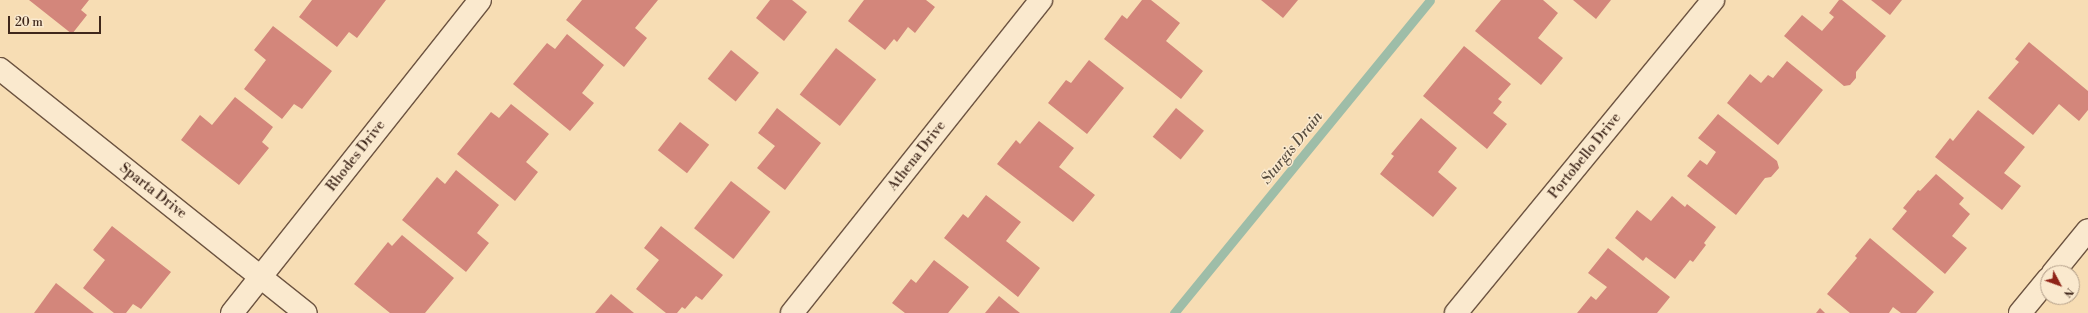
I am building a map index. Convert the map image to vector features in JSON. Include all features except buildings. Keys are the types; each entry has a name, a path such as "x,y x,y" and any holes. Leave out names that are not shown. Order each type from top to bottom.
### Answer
{"street":[{"name":"Rhodes Drive","path":"232,313 480,0"},
{"name":"Athena Drive","path":"792,313 1041,0"},
{"name":"Portobello Drive","path":"1456,313 1713,0"},
{"name":"Sparta Drive","path":"0,69 306,313"},
{"path":"2060,265 2088,230"},
{"path":"2020,313 2040,289"}],"waterway":[{"name":"Sturgis Drain","path":"1174,313 1430,0"}]}
